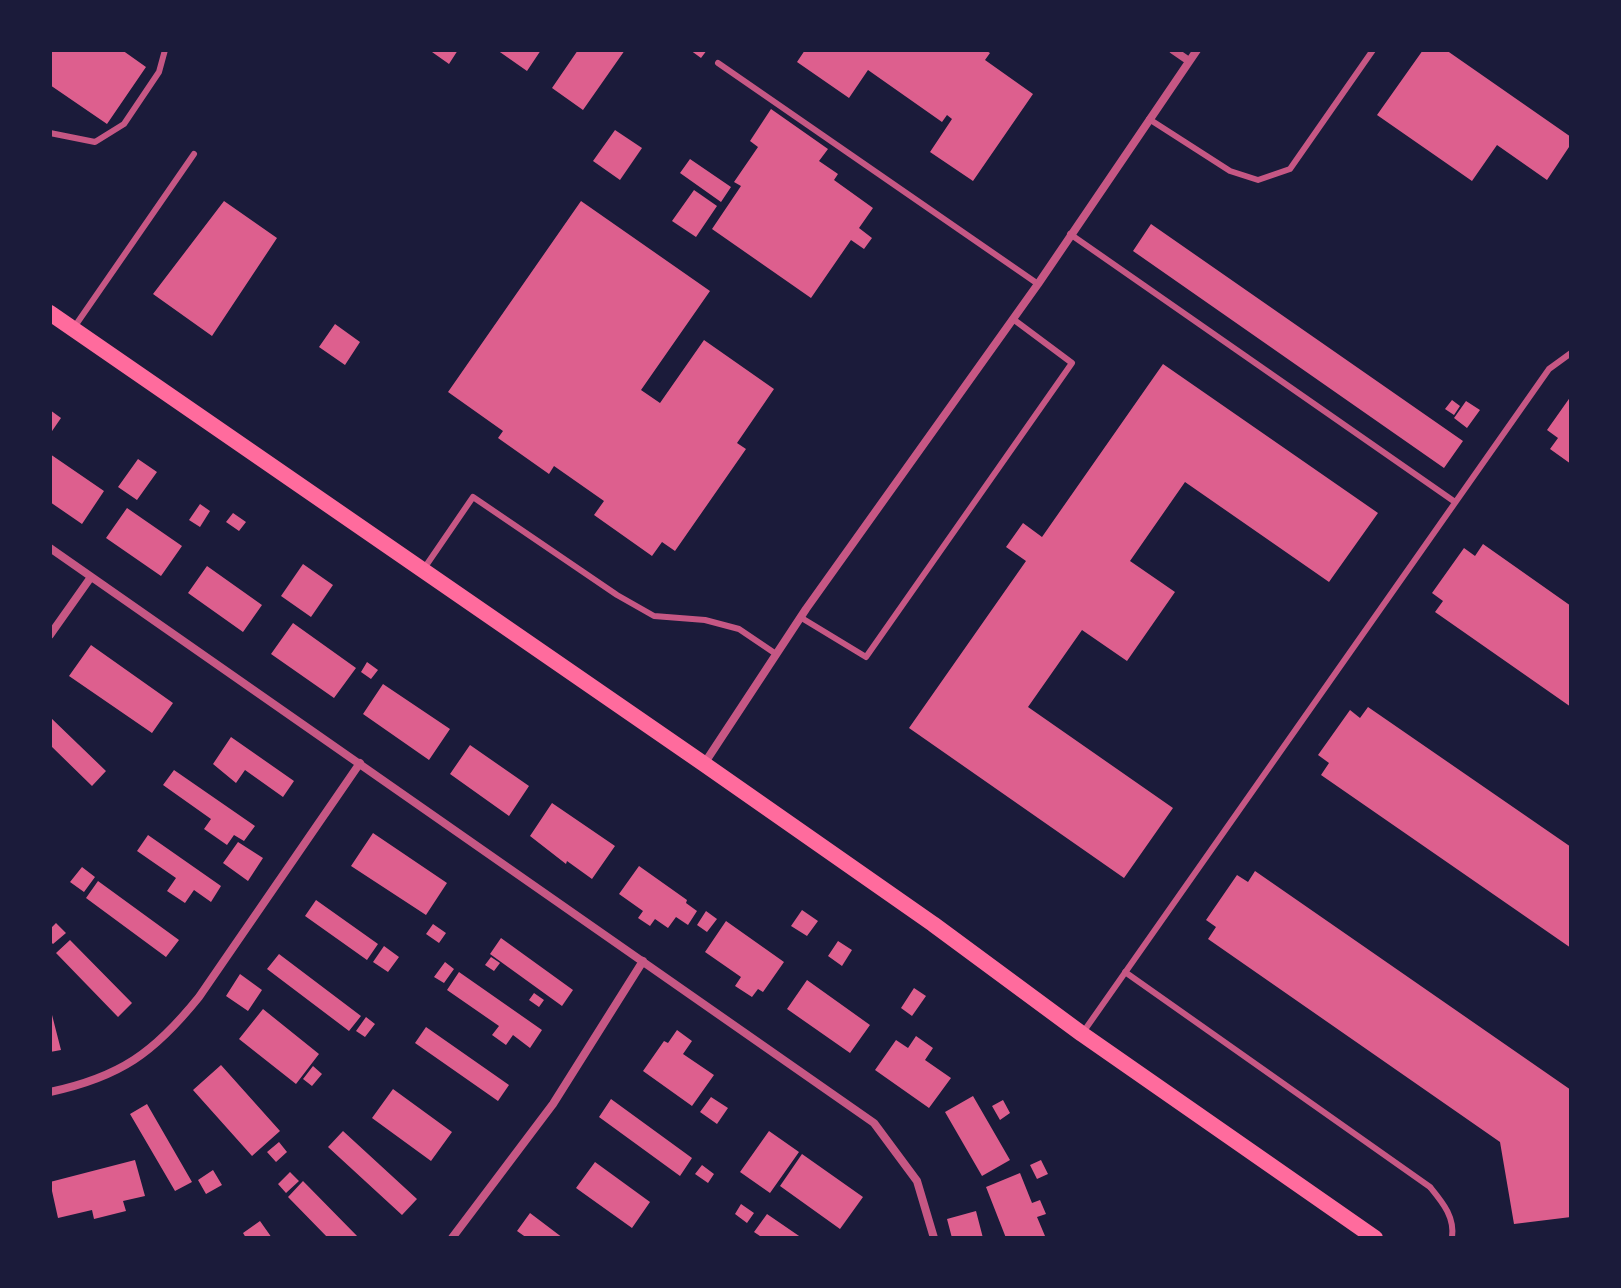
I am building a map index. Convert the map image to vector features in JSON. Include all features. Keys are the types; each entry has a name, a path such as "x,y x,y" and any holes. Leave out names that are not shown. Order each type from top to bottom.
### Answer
{"main road":[{"path":"50,313 704,764 921,916 1082,1034 1375,1238"}],"street":[{"path":"1173,50 1189,61"},
{"path":"704,764 800,617 1038,284 1197,50"},
{"path":"50,548 874,1123 917,1181 934,1238"},
{"path":"50,635 91,577"},
{"path":"50,1092 85,1084 118,1071 143,1055 175,1027 199,997 360,763"},
{"path":"452,1238 553,1104 643,961"}],"lane":[{"path":"50,133 95,142 124,124 159,72 165,50"},
{"path":"1149,119 1230,171 1258,180 1290,169 1373,50"},
{"path":"718,63 1038,284"},
{"path":"73,329 194,154"},
{"path":"1070,234 1455,502"},
{"path":"800,617 866,657 1072,363 1013,319"},
{"path":"1082,1034 1549,369 1571,353"},
{"path":"422,571 473,497 617,595 654,616 705,620 739,629 776,654"},
{"path":"1125,972 1430,1187 1445,1206 1454,1225 1452,1238"}],"building":[{"path":"50,50 122,50 146,67 107,124 50,85"},
{"path":"433,50 458,50 449,64"},
{"path":"497,50 541,50 527,71"},
{"path":"578,50 625,50 583,110 552,88"},
{"path":"690,50 707,50 701,58"},
{"path":"805,50 985,50 990,53 985,60 1033,94 973,181 930,152 952,119 947,115 942,122 868,70 849,98 797,62"},
{"path":"1423,50 1446,50 1571,137 1571,144 1547,180 1497,145 1472,181 1377,115"},
{"path":"771,109 828,149 819,161 838,174 834,180 873,208 859,228 872,238 864,249 851,240 811,298 712,229 741,186 734,182 758,147 750,141"},
{"path":"615,130 642,148 620,180 593,161"},
{"path":"690,159 731,187 721,202 680,173"},
{"path":"694,190 717,206 696,237 672,221"},
{"path":"224,201 277,238 212,336 153,294"},
{"path":"581,201 710,291 641,390 660,403 704,340 774,389 737,443 746,449 675,551 662,542 652,556 594,515 604,501 554,466 549,474 498,438 503,431 448,392"},
{"path":"1151,224 1463,441 1444,468 1133,251"},
{"path":"335,324 360,342 345,365 319,347"},
{"path":"1163,364 1378,513 1329,582 1185,482 1130,561 1175,592 1127,661 1082,630 1028,707 1173,808 1124,878 909,728 1026,561 1006,547 1023,523 1042,537"},
{"path":"1571,396 1571,464 1550,449 1558,438 1547,430"},
{"path":"1452,400 1460,406 1454,415 1445,409"},
{"path":"1466,401 1480,410 1467,428 1454,418"},
{"path":"50,410 61,418 50,434"},
{"path":"50,454 104,491 82,524 50,502"},
{"path":"138,459 157,472 137,500 118,487"},
{"path":"200,504 210,511 200,527 189,520"},
{"path":"127,508 182,546 161,576 106,538"},
{"path":"233,513 246,522 239,531 226,522"},
{"path":"1483,544 1571,606 1571,707 1435,612 1443,601 1432,593 1464,548 1475,556"},
{"path":"303,564 333,585 311,617 281,596"},
{"path":"207,566 262,605 243,632 188,593"},
{"path":"293,623 356,668 334,698 271,654"},
{"path":"91,645 173,703 152,733 69,676"},
{"path":"367,662 378,670 371,679 361,672"},
{"path":"383,684 450,729 429,760 363,714"},
{"path":"1368,707 1571,847 1571,948 1321,775 1329,763 1318,755 1350,710 1360,718"},
{"path":"50,717 106,771 92,786 50,745"},
{"path":"231,737 294,781 283,797 245,770 236,783 213,764"},
{"path":"470,745 529,786 509,816 450,774"},
{"path":"174,770 255,826 244,841 234,835 227,845 204,829 211,819 163,785"},
{"path":"552,803 615,846 592,879 567,861 566,864 530,836"},
{"path":"373,833 447,883 426,915 351,866"},
{"path":"148,835 221,886 211,902 194,890 185,903 167,891 176,878 137,851"},
{"path":"238,842 263,858 248,881 223,863"},
{"path":"639,866 687,900 686,903 697,911 688,925 676,917 668,928 655,919 650,926 638,918 643,911 619,894"},
{"path":"82,867 95,877 84,892 70,882"},
{"path":"1255,871 1571,1090 1571,1217 1514,1224 1500,1142 1208,939 1216,927 1206,920 1237,875 1248,882"},
{"path":"98,881 179,940 166,957 86,898"},
{"path":"316,900 378,944 367,960 305,916"},
{"path":"802,910 818,921 807,936 791,926"},
{"path":"706,911 717,919 707,932 697,925"},
{"path":"726,921 784,962 763,992 758,989 752,997 735,986 741,977 705,952"},
{"path":"56,923 66,933 53,944 50,929"},
{"path":"433,924 446,933 439,943 426,934"},
{"path":"501,938 573,990 562,1006 490,954"},
{"path":"70,940 132,1003 118,1017 56,953"},
{"path":"838,941 852,950 842,966 828,956"},
{"path":"384,946 399,957 388,972 373,962"},
{"path":"279,954 361,1016 349,1031 267,969"},
{"path":"491,957 500,963 494,971 485,965"},
{"path":"445,962 454,969 444,983 434,977"},
{"path":"459,972 542,1030 530,1048 513,1035 506,1045 492,1035 499,1026 447,990"},
{"path":"240,974 262,990 248,1011 226,996"},
{"path":"807,980 870,1025 850,1053 787,1009"},
{"path":"914,988 926,996 912,1016 901,1008"},
{"path":"534,993 544,1000 539,1007 529,1000"},
{"path":"263,1009 319,1054 296,1084 239,1039"},
{"path":"50,1012 61,1050 50,1052"},
{"path":"366,1017 375,1024 365,1037 356,1031"},
{"path":"426,1027 509,1085 498,1101 415,1043"},
{"path":"677,1030 692,1041 683,1054 714,1075 692,1106 643,1071 664,1041 668,1043"},
{"path":"916,1036 933,1048 925,1060 951,1078 929,1108 875,1070 896,1040 908,1048"},
{"path":"221,1065 280,1131 252,1156 193,1090"},
{"path":"313,1066 322,1074 312,1086 303,1079"},
{"path":"393,1089 452,1132 431,1161 372,1118"},
{"path":"973,1096 1010,1160 982,1176 945,1112"},
{"path":"711,1097 728,1108 717,1124 700,1112"},
{"path":"611,1099 692,1158 680,1176 599,1117"},
{"path":"1003,1100 1010,1113 1000,1120 992,1106"},
{"path":"147,1104 192,1182 175,1191 130,1114"},
{"path":"343,1131 417,1199 402,1215 328,1147"},
{"path":"769,1131 799,1152 770,1193 740,1172"},
{"path":"279,1142 287,1152 276,1162 267,1152"},
{"path":"802,1154 863,1197 840,1229 780,1186"},
{"path":"135,1160 145,1196 123,1201 126,1211 94,1219 92,1210 58,1218 50,1182"},
{"path":"1041,1160 1048,1174 1037,1179 1030,1165"},
{"path":"595,1162 650,1202 632,1228 576,1188"},
{"path":"702,1165 714,1174 708,1183 695,1174"},
{"path":"213,1170 222,1185 206,1194 198,1180"},
{"path":"290,1172 299,1181 286,1193 278,1184"},
{"path":"1020,1173 1032,1203 1040,1200 1046,1214 1037,1217 1045,1236 1041,1238 1006,1238 986,1187"},
{"path":"303,1181 359,1238 328,1238 288,1197"},
{"path":"741,1204 754,1213 747,1223 735,1214"},
{"path":"976,1211 983,1238 952,1238 947,1219"},
{"path":"530,1213 563,1238 527,1238 517,1231"},
{"path":"767,1214 802,1238 763,1238 754,1232"},
{"path":"260,1221 272,1238 246,1238 243,1233"}]}
